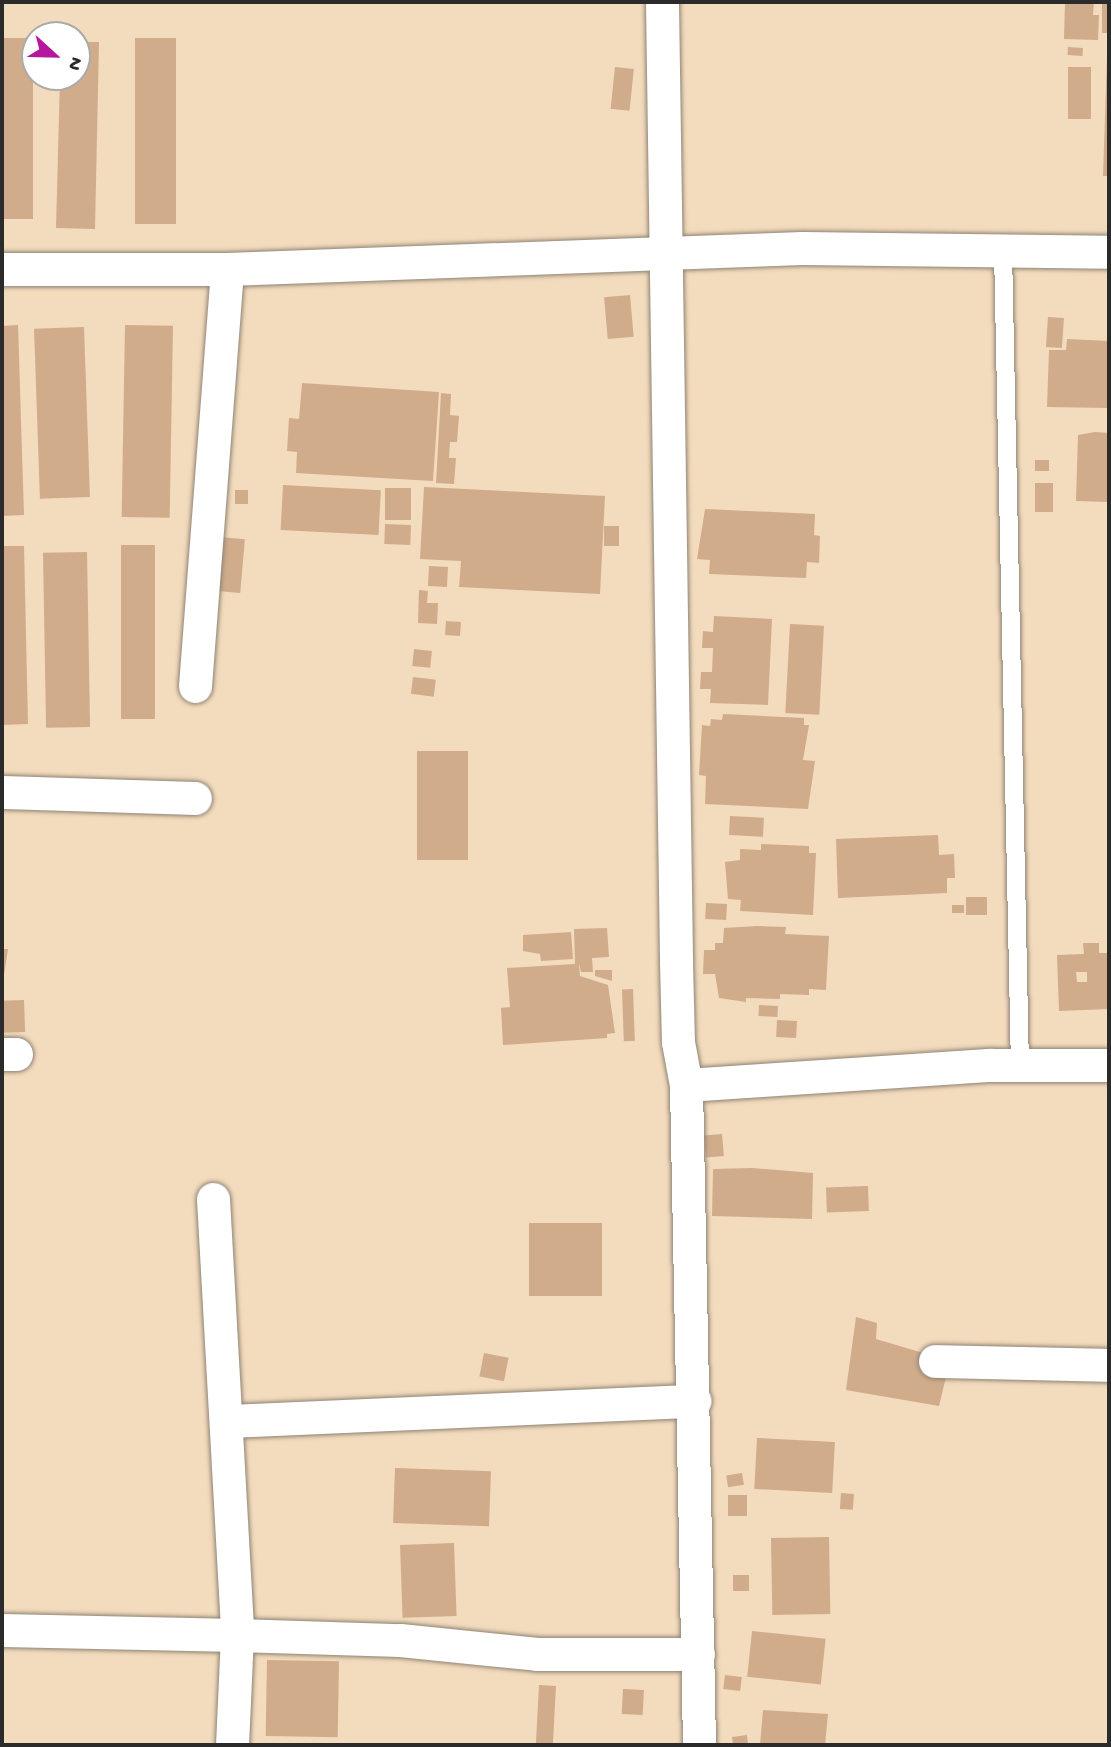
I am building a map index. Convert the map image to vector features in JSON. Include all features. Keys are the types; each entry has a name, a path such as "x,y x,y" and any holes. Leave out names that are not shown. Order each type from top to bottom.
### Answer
{"street":[{"path":"662,2 678,1042 685,1085 695,1401 699,1745"},
{"path":"2,269 226,269 666,256 802,247 1109,252"},
{"path":"195,686 226,269"},
{"path":"2,792 195,798"},
{"path":"685,1085 1020,1065 1109,1065"},
{"path":"213,1199 228,1421 237,1635 232,1745"},
{"path":"936,1362 1109,1364"},
{"path":"228,1421 695,1401"},
{"path":"2,1630 400,1640 537,1654 698,1654"}],"lane":[{"path":"1003,250 1020,1065"}],"building":[{"path":"1065,2 1094,2 1093,15 1099,15 1098,40 1064,39"},
{"path":"1102,2 1109,2 1109,33 1102,33"},
{"path":"2,38 21,38 21,91 33,91 33,219 2,219"},
{"path":"135,38 176,38 176,224 135,224"},
{"path":"91,42 99,42 95,229 56,228 60,91 91,91"},
{"path":"1068,47 1083,48 1082,56 1067,55"},
{"path":"1107,57 1109,176 1103,176"},
{"path":"615,67 634,69 630,111 611,109"},
{"path":"1068,67 1091,67 1091,119 1068,119"},
{"path":"630,295 634,337 608,339 604,297"},
{"path":"1048,317 1064,318 1062,348 1046,347"},
{"path":"18,325 24,515 2,516 2,326"},
{"path":"125,325 173,326 170,518 122,517"},
{"path":"84,327 90,497 40,499 34,329"},
{"path":"1067,339 1109,341 1109,408 1047,407 1049,350 1066,350"},
{"path":"302,383 439,392 433,481 296,473 297,452 287,451 289,418 299,419"},
{"path":"441,393 451,394 450,415 459,416 457,442 450,442 449,458 456,458 454,484 436,483"},
{"path":"1109,433 1109,502 1076,501 1078,435"},
{"path":"1035,460 1049,460 1049,471 1035,471"},
{"path":"1035,483 1053,483 1053,512 1035,512"},
{"path":"283,485 381,490 379,535 281,530"},
{"path":"424,487 605,496 600,594 459,587 461,561 420,559"},
{"path":"385,488 411,488 411,520 385,520"},
{"path":"235,490 248,490 248,504 235,504"},
{"path":"705,509 815,514 814,535 820,536 819,563 807,562 806,578 709,574 710,560 697,559"},
{"path":"385,524 411,525 410,545 384,544"},
{"path":"604,526 619,526 619,546 604,546"},
{"path":"220,537 245,539 240,593 215,591"},
{"path":"121,545 155,545 155,719 121,719"},
{"path":"2,546 24,546 28,724 2,725"},
{"path":"87,552 90,727 46,728 43,553"},
{"path":"429,566 448,567 447,587 428,586"},
{"path":"419,590 428,591 427,603 438,603 437,624 418,623"},
{"path":"714,616 772,619 768,705 710,703 711,689 700,689 701,672 712,672 713,648 702,648 703,631 713,632"},
{"path":"446,621 461,622 460,636 445,635"},
{"path":"790,624 824,626 819,715 785,713"},
{"path":"414,649 432,651 430,668 412,666"},
{"path":"413,677 436,680 434,697 411,694"},
{"path":"723,714 804,718 804,725 809,725 803,760 815,761 808,809 705,804 706,776 699,775 702,725 710,726 711,719 722,720"},
{"path":"417,751 468,751 468,860 417,860"},
{"path":"730,816 764,818 763,837 729,835"},
{"path":"938,835 939,855 954,854 955,878 947,878 947,893 838,898 836,839"},
{"path":"761,844 809,846 809,853 816,853 813,915 740,911 741,900 728,899 725,862 740,860 740,849 761,850"},
{"path":"966,897 987,897 987,915 966,915"},
{"path":"706,903 727,904 726,920 705,919"},
{"path":"952,905 964,905 964,913 952,913"},
{"path":"786,927 785,934 829,936 826,990 809,989 809,995 780,994 780,999 746,998 746,1002 719,998 715,974 703,974 704,950 715,950 715,943 723,943 724,928"},
{"path":"607,928 609,957 592,958 593,972 581,972 579,963 580,976 608,985 615,1033 607,1034 607,1038 503,1045 501,1008 510,1007 507,968 575,964 574,929"},
{"path":"571,932 573,959 541,961 540,954 523,951 523,935"},
{"path":"1083,943 1099,943 1099,953 1109,953 1109,1009 1059,1011 1057,955 1084,954","holes":["1076,972 1087,972 1087,982 1077,982"]},
{"path":"2,949 8,949 3,981 2,981"},
{"path":"595,970 612,970 612,981 595,976"},
{"path":"622,989 633,989 635,1041 624,1041"},
{"path":"24,1000 25,1032 3,1033 2,1001"},
{"path":"759,1005 778,1006 777,1017 758,1016"},
{"path":"777,1020 797,1021 796,1038 776,1037"},
{"path":"722,1134 724,1156 706,1157 704,1136"},
{"path":"752,1168 813,1173 812,1219 712,1216 713,1169"},
{"path":"868,1186 869,1211 827,1212 826,1187"},
{"path":"529,1223 602,1223 602,1296 529,1296"},
{"path":"856,1317 877,1323 876,1339 923,1353 920,1369 946,1377 939,1406 846,1390"},
{"path":"484,1353 509,1358 504,1381 479,1377"},
{"path":"757,1438 835,1442 832,1493 754,1489"},
{"path":"395,1468 491,1471 489,1526 393,1523"},
{"path":"742,1473 744,1485 728,1487 726,1476"},
{"path":"841,1493 854,1494 853,1510 840,1509"},
{"path":"728,1495 747,1495 747,1516 728,1516"},
{"path":"829,1537 830,1614 772,1615 771,1538"},
{"path":"454,1543 457,1616 403,1618 400,1545"},
{"path":"733,1575 749,1575 749,1591 733,1591"},
{"path":"752,1631 826,1639 821,1684 747,1677"},
{"path":"267,1660 339,1661 338,1737 266,1736"},
{"path":"725,1675 742,1677 740,1691 723,1689"},
{"path":"539,1685 556,1686 553,1744 536,1743"},
{"path":"623,1689 644,1690 643,1715 622,1714"},
{"path":"763,1710 828,1714 825,1745 760,1745"},
{"path":"747,1735 748,1745 733,1745 732,1737"}]}
